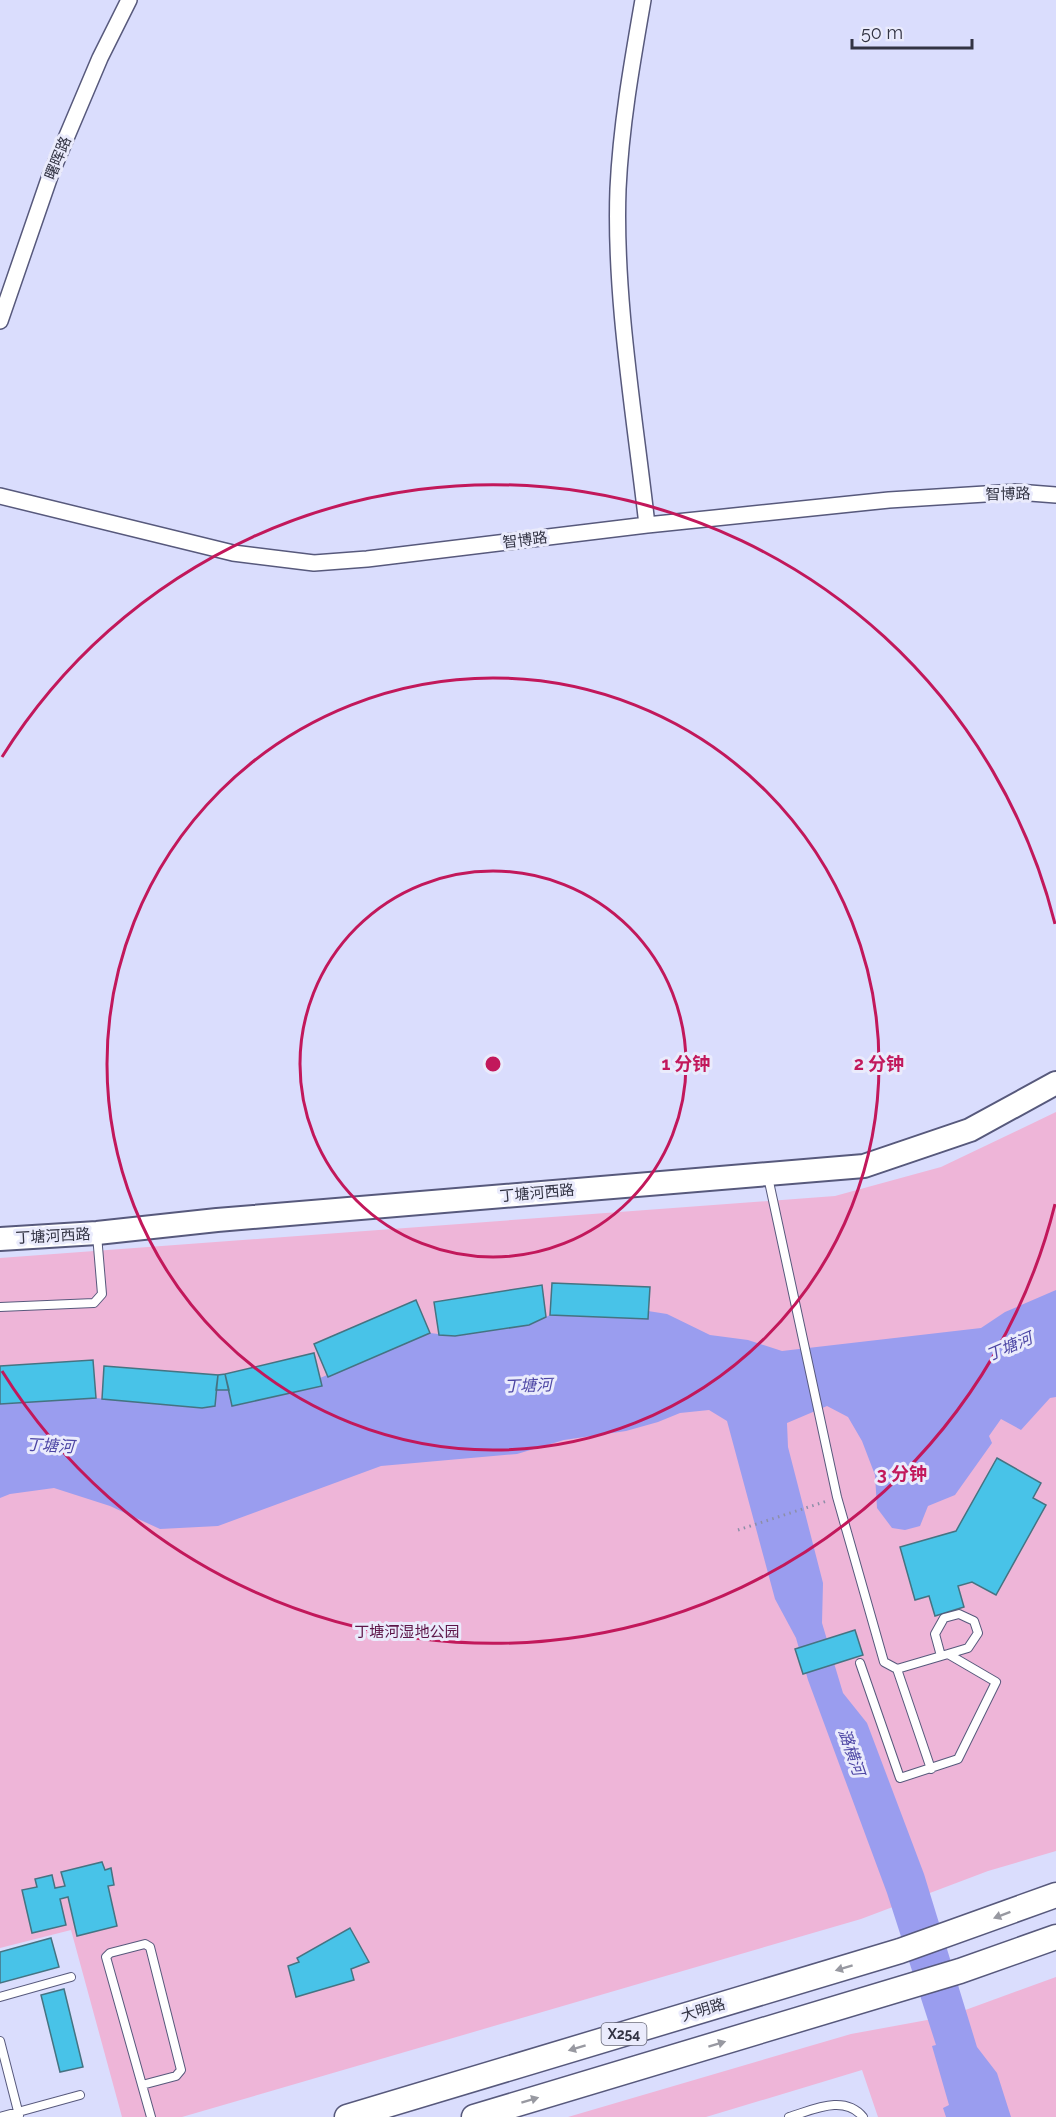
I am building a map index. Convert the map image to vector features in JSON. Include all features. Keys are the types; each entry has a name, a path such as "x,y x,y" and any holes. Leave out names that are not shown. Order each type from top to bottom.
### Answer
{"main road":[{"name":"大明路","path":"347,2117 948,1936 1056,1895"},
{"name":"X254","path":"474,2117 960,1971 1056,1937"}],"street":[{"name":"曙晖路","path":"0,321 50,176 100,58 129,0"},
{"path":"643,0 624,107 618,191 621,285 647,525"},
{"name":"智博路","path":"0,496 233,553 314,563 367,560 647,525 889,500 1017,492 1056,495"},
{"name":"丁塘河西路","path":"0,1239 97,1233 229,1219 864,1166 970,1130 1056,1083"}],"lane":[{"path":"767,1175 837,1497 884,1662 897,1669 931,1769"},
{"path":"0,1307 98,1301 102,1294 97,1233"},
{"path":"860,1663 900,1778 958,1759 996,1682 945,1655 935,1634 944,1618 959,1614 975,1621 978,1633 968,1648 945,1655 897,1669"},
{"path":"142,2085 176,2076 181,2070 150,1947 145,1944 110,1953 106,1957 142,2085 151,2117"},
{"path":"0,1997 71,1977"},
{"path":"0,2041 19,2114"},
{"path":"0,2117 19,2114 80,2095"},
{"path":"789,2117 834,2104 852,2107 863,2117"}],"path":[{"path":"738,1530 837,1497"}],"green space":[{"name":"丁塘河湿地公园","path":"1056,1112 1056,1851 988,1871 861,1919 182,2117 122,2117 71,1930 0,1948 0,1258 835,1196 941,1167"},
{"path":"1056,1977 1056,2117 878,2117 862,2070 706,2117 568,2117 851,2034 949,2016"}],"water":[{"path":"1056,1290 1056,1397 1050,1398 1021,1430 1001,1419 989,1436 992,1443 955,1495 928,1506 920,1526 905,1530 892,1528 877,1508 875,1475 862,1441 848,1417 827,1406 787,1423 788,1447 823,1583 822,1623 843,1693 867,1723 924,1874 977,2047 997,2073 1011,2117 946,2117 943,2108 949,2105 932,2046 936,2045 887,1893 808,1680 796,1638 775,1599 727,1421 709,1410 680,1413 626,1431 564,1440 517,1454 381,1466 218,1526 160,1529 110,1506 54,1488 10,1494 0,1498 0,1404 96,1398 202,1408 215,1405 216,1390 229,1390 233,1406 321,1386 320,1378 430,1333 455,1336 529,1325 550,1315 648,1319 648,1311 667,1314 710,1335 748,1340 782,1351 981,1328 1005,1312"}],"building":[{"path":"552,1283 650,1287 648,1319 550,1315"},
{"path":"542,1285 546,1317 529,1325 455,1336 439,1335 434,1302"},
{"path":"416,1300 430,1333 328,1377 314,1344"},
{"path":"314,1353 322,1386 232,1406 225,1374"},
{"path":"93,1360 96,1398 0,1404 0,1366"},
{"path":"104,1366 218,1375 215,1406 202,1408 102,1399"},
{"path":"225,1374 229,1390 216,1390 218,1375"},
{"path":"997,1458 1041,1483 1033,1498 1046,1505 996,1595 972,1582 958,1586 964,1607 935,1616 929,1596 915,1600 900,1547 956,1531"},
{"path":"855,1630 863,1655 803,1674 795,1649"},
{"path":"102,1862 105,1870 111,1868 114,1885 108,1886 117,1926 77,1936 68,1897 60,1899 66,1925 32,1933 22,1890 37,1887 35,1879 52,1875 55,1888 65,1886 61,1872"},
{"path":"350,1928 369,1962 351,1969 354,1980 296,1997 288,1966 299,1962 297,1958"},
{"path":"51,1938 59,1967 0,1983 0,1952"},
{"path":"64,1989 83,2067 60,2072 41,1995"}],"water label":[{"name":"丁塘河","path":"1009,1346"},
{"name":"丁塘河","path":"528,1385"},
{"name":"丁塘河","path":"50,1445"},
{"name":"潞横河","path":"852,1752"}]}
